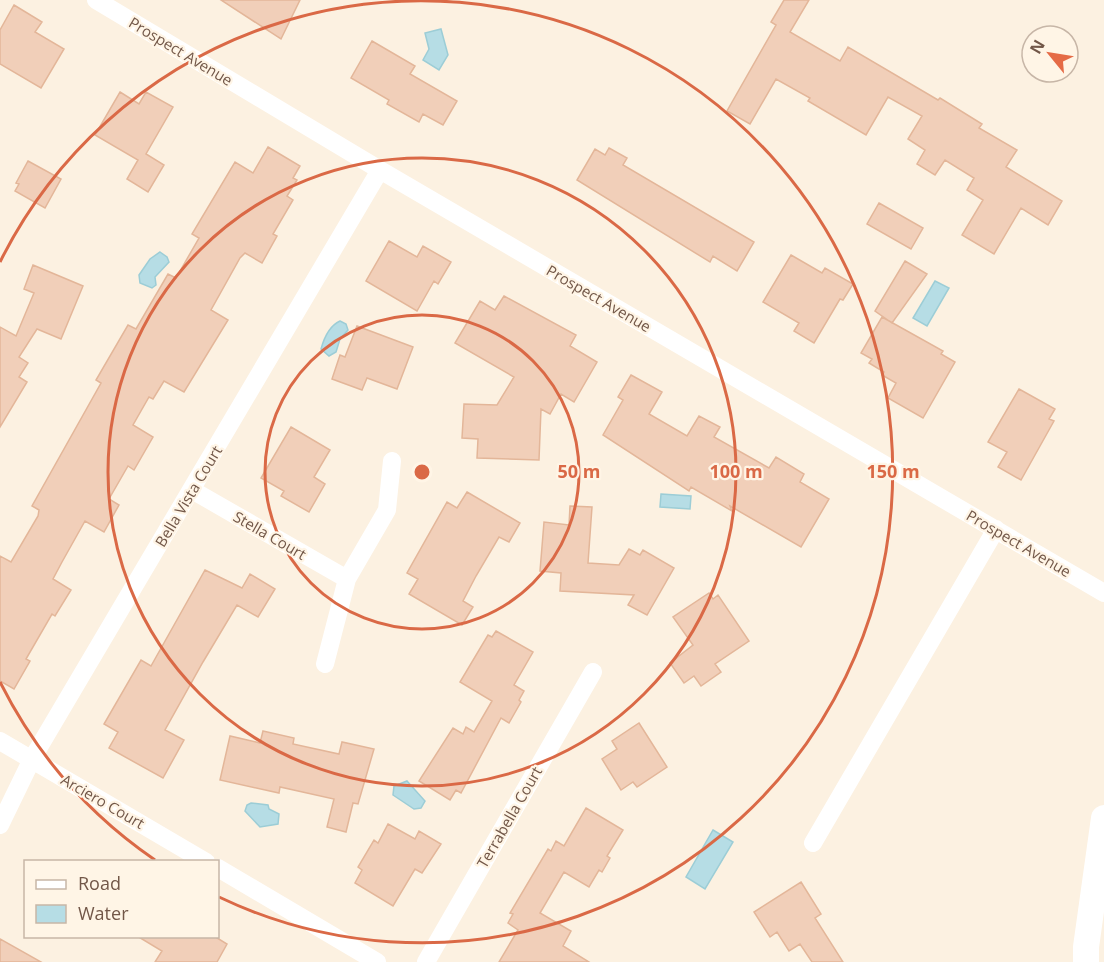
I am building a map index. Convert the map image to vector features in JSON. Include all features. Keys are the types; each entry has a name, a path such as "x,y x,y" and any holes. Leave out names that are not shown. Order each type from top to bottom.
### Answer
{"main road":[{"path":"1086,962 1086,946 1104,818"}],"street":[{"name":"Prospect Avenue","path":"96,0 380,170 1104,593"},
{"name":"Bella Vista Court","path":"0,825 32,759 380,170"},
{"path":"325,664 347,579 387,510 392,461"},
{"name":"Stella Court","path":"192,490 347,579"},
{"path":"813,843 996,529"},
{"name":"Terrabella Court","path":"426,962 593,672"},
{"name":"Arciero Court","path":"0,741 204,860"},
{"path":"219,869 377,962"}],"water":[{"path":"441,29 448,55 439,70 423,60 429,49 425,33"},
{"path":"160,252 167,257 169,262 155,277 156,285 152,288 140,283 139,275 150,259"},
{"path":"935,281 949,288 927,326 913,318"},
{"path":"340,321 346,324 348,330 340,339 336,352 329,356 321,349 322,345 330,329"},
{"path":"661,494 691,496 690,509 660,507"},
{"path":"407,781 425,801 421,808 414,809 393,795 394,786"},
{"path":"251,803 268,805 269,809 279,814 278,824 260,827 245,811 247,805"},
{"path":"713,830 733,842 705,889 686,877"}],"building":[{"path":"221,0 300,0 281,39"},
{"path":"784,0 809,0 790,32 840,61 848,47 938,100 940,98 982,124 979,128 1017,150 1006,167 1062,201 1048,225 1021,208 994,254 962,235 983,200 967,190 974,178 945,160 935,175 917,164 925,150 908,139 922,116 888,97 866,135 808,101 810,98 776,79 750,124 727,111 776,25 771,22"},
{"path":"14,5 42,22 35,32 64,49 41,88 0,64 0,30"},
{"path":"372,41 415,66 410,74 457,101 443,125 423,114 419,122 387,104 389,100 351,78"},
{"path":"120,92 139,104 146,92 173,107 146,154 164,165 148,192 127,179 138,160 95,135"},
{"path":"268,147 300,166 293,178 297,180 287,196 293,200 273,234 277,236 262,263 245,253 240,258 211,310 228,320 184,392 164,381 153,399 149,397 133,425 153,437 134,470 128,466 109,499 119,505 104,532 85,521 62,562 53,579 71,590 55,616 52,614 26,659 30,661 14,689 0,681 0,556 11,562 38,516 39,510 32,506 101,383 96,380 128,325 136,329 168,274 176,278 199,238 192,234 235,162 253,173"},
{"path":"609,148 627,158 623,165 754,242 737,271 713,256 710,262 577,180 595,149 605,155"},
{"path":"28,161 61,179 45,208 15,191 19,184 16,183"},
{"path":"879,203 923,228 911,249 867,224"},
{"path":"389,241 417,257 423,246 451,262 438,284 434,281 417,311 366,281"},
{"path":"791,255 822,273 825,268 853,284 843,300 840,299 814,343 794,331 799,323 763,302"},
{"path":"905,261 927,274 892,323 875,311"},
{"path":"33,265 83,286 61,339 37,329 19,357 28,363 19,377 27,382 0,427 0,327 16,336 34,293 24,289"},
{"path":"504,296 576,335 570,346 597,362 574,402 561,394 550,414 541,409 539,460 477,458 478,439 462,438 464,404 497,405 514,377 455,343 480,301 495,310"},
{"path":"882,317 943,351 941,354 955,362 923,418 888,398 896,383 882,375 884,372 869,363 872,359 861,353"},
{"path":"357,326 413,347 397,389 367,378 362,390 332,379 340,355 345,357"},
{"path":"631,375 662,392 649,414 687,436 699,416 720,427 714,437 769,468 776,457 804,474 800,482 829,499 801,547 730,506 732,511 691,487 689,491 603,435 623,400 618,397"},
{"path":"1019,389 1055,409 1049,419 1054,421 1021,480 998,467 1007,452 988,442"},
{"path":"291,427 330,450 314,477 325,484 309,512 281,496 284,491 261,478"},
{"path":"467,492 520,523 509,542 499,537 476,576 463,601 473,607 462,625 409,594 418,579 407,573 447,502 457,508"},
{"path":"570,506 592,507 588,563 619,565 629,549 640,555 643,550 674,568 647,615 628,605 634,595 560,591 561,573 540,571 544,522 569,525"},
{"path":"205,570 242,588 250,574 275,589 258,617 237,605 203,662 165,730 184,740 163,778 109,748 118,732 104,724 141,660 151,666"},
{"path":"709,593 713,599 718,595 749,641 715,664 721,672 701,686 694,676 684,683 670,663 693,645 673,617"},
{"path":"496,631 533,652 514,685 524,691 519,700 521,702 509,723 501,718 461,793 456,790 450,800 419,781 453,728 463,734 466,727 474,732 492,701 460,682 488,635 492,637"},
{"path":"639,723 667,767 637,787 633,782 621,790 602,759 617,749 612,741"},
{"path":"263,731 294,738 293,744 339,754 342,742 374,749 358,804 353,803 346,832 327,827 334,799 280,787 279,793 220,780 230,736 260,743"},
{"path":"586,808 623,830 607,856 610,858 602,872 599,870 589,887 564,872 540,913 571,931 563,946 589,962 499,962 518,930 508,923 513,914 510,913 548,849 551,851 556,841 564,846"},
{"path":"388,824 415,839 419,831 441,844 422,873 415,869 393,906 355,883 362,870 358,867 374,840 378,843"},
{"path":"801,882 821,914 815,918 843,962 812,962 800,944 789,951 777,932 770,937 754,912"},
{"path":"140,938 217,938 227,944 217,962 155,962 162,951"},
{"path":"0,939 41,962 0,962"}]}
